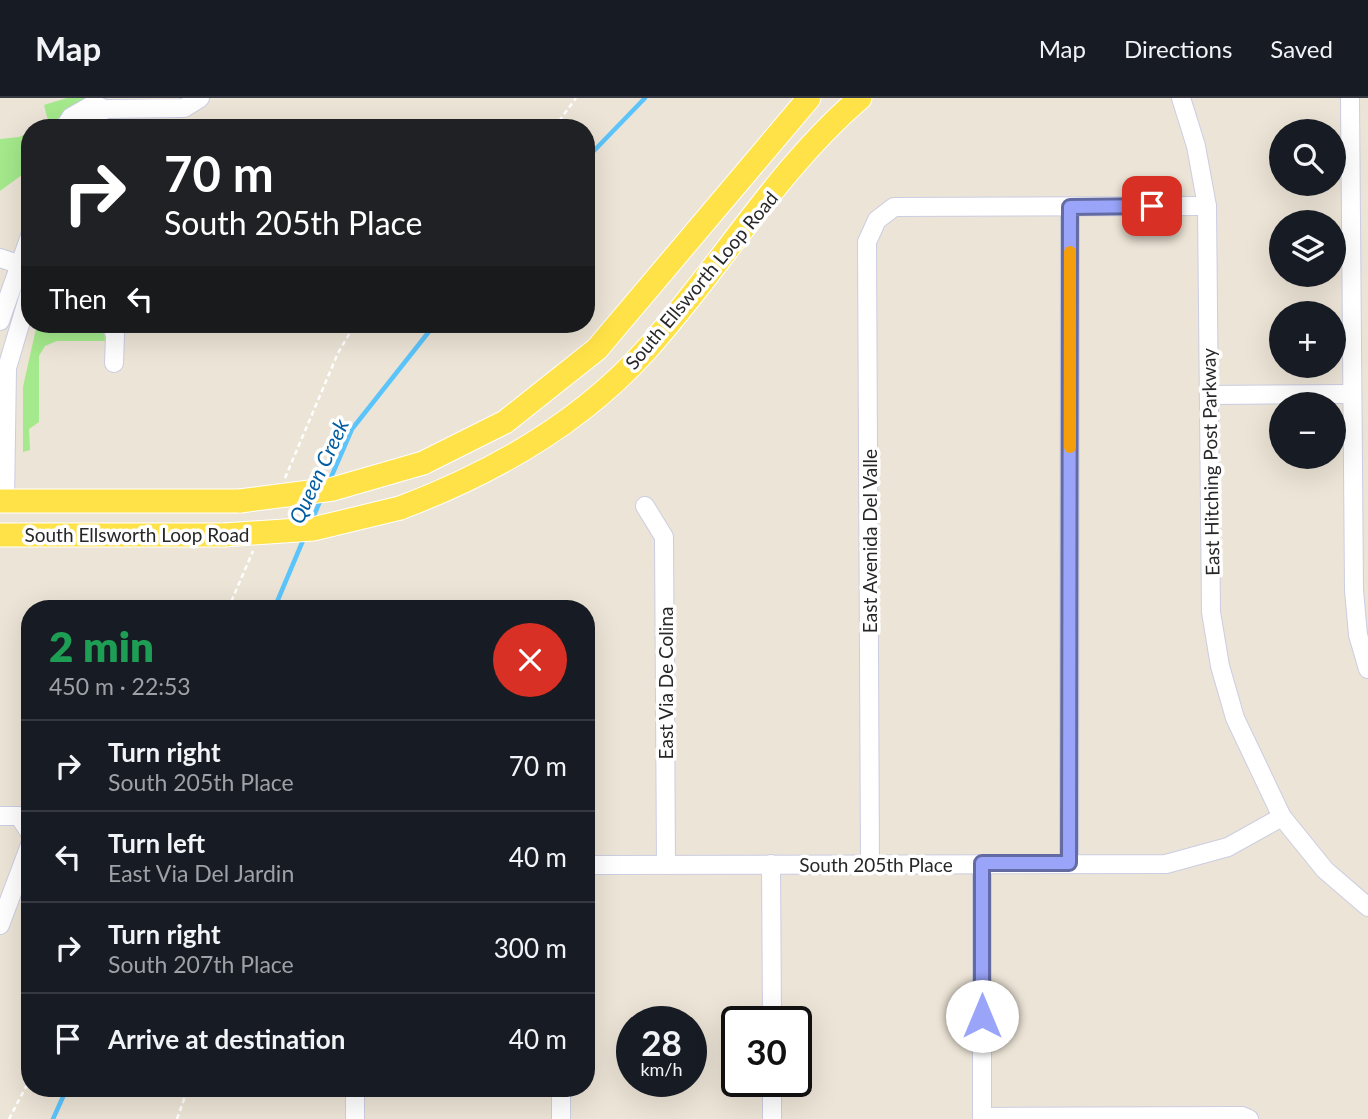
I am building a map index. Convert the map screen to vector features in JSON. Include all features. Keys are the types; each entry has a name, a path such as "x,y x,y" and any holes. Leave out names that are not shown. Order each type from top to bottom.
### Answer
{"main road":[{"name":"South Ellsworth Loop Road","path":"3,501 240,501 333,489 423,463 505,422 597,349 809,98"},
{"name":"South Ellsworth Loop Road","path":"0,535 224,535 313,529 400,508 471,480 563,424 601,393 648,348 817,140 860,98"}],"street":[{"path":"73,119 83,108 94,104 104,109 184,108 200,98"},
{"name":"East Hitching Post Parkway","path":"1181,98 1196,146 1207,206 1211,612 1220,666 1236,718 1282,817 1325,870 1368,907"},
{"path":"1350,98 1355,613 1368,669"},
{"path":"96,119 104,109"},
{"path":"1069,863 1070,207 1207,206"},
{"name":"East Avenida Del Valle","path":"870,864 867,242 877,220 894,207 1070,207"},
{"path":"0,258 21,264"},
{"path":"0,321 21,274"},
{"path":"3,501 8,368 21,322"},
{"path":"113,333 114,363"},
{"path":"1209,395 1352,394"},
{"name":"East Via De Colina","path":"645,506 664,537 666,864"},
{"path":"0,816 19,816 21,819"},
{"name":"South 205th Place","path":"595,865 1166,864 1228,847 1282,817"},
{"path":"982,863 982,1118 1242,1116 1249,1119"},
{"path":"771,864 772,1006"},
{"path":"0,925 21,869"},
{"path":"355,1097 355,1119"},
{"path":"561,1097 561,1119"},
{"path":"772,1097 772,1119"}],"path":[{"path":"561,119 576,98"},
{"path":"283,483 338,353 350,333"},
{"path":"232,600 256,545"},
{"path":"9,1119 21,1096"},
{"path":"177,1119 185,1097"}],"green space":[{"path":"67,98 90,98 73,106 64,119 48,119 44,105"},
{"path":"21,136 21,176 0,191 0,139"},
{"path":"35,333 105,333 105,341 57,341 45,346 39,356 39,422 29,429 30,450 23,452 23,387"}],"waterway":[{"name":"Queen Creek","path":"595,150 645,98"},
{"name":"Queen Creek","path":"329,482 352,429 428,333"},
{"name":"Queen Creek","path":"312,520 321,499"},
{"name":"Queen Creek","path":"278,600 304,538"},
{"name":"Queen Creek","path":"53,1119 63,1097"}],"slow traffic":[{"path":"1070,252 1070,447"}],"route":[{"path":"982,1016 982,863 1069,863 1070,207 1152,206"}]}
